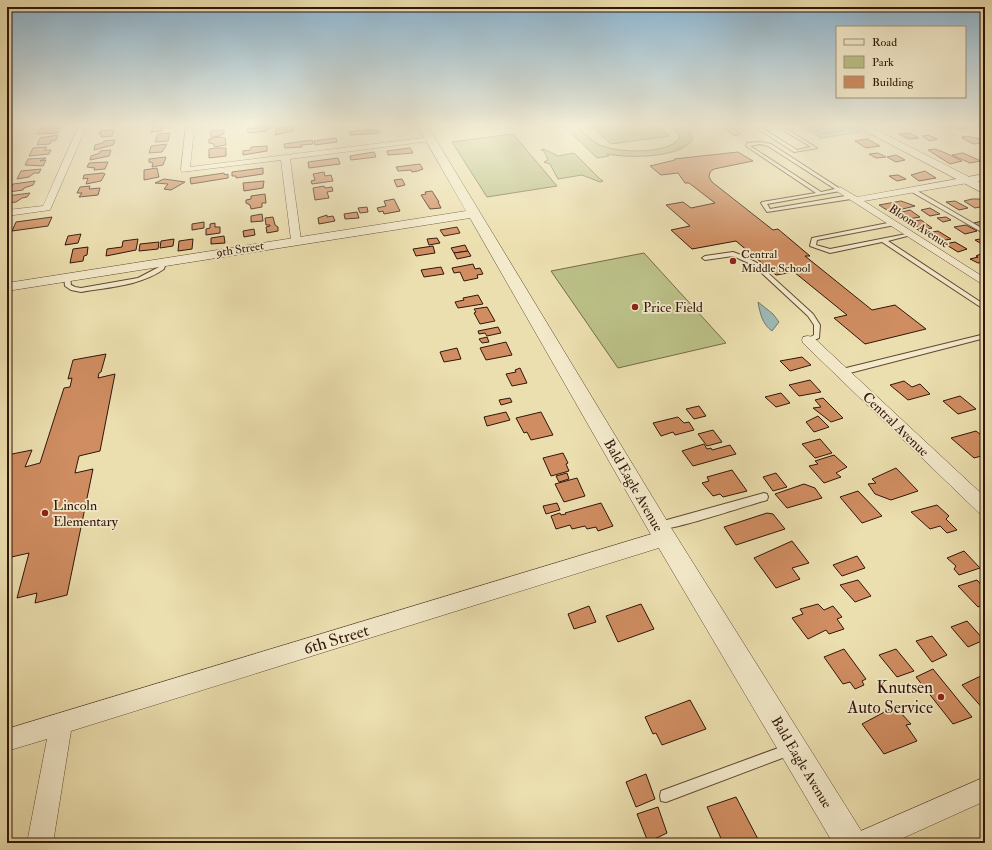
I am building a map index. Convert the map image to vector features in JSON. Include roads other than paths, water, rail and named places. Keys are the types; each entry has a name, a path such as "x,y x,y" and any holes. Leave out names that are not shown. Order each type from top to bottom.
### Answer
{"street":[{"path":"7,213 47,208 66,165"},
{"path":"186,165 185,170 226,165"},
{"path":"286,165 296,240"},
{"name":"Bald Eagle Avenue","path":"445,165 662,532 851,843"},
{"path":"936,165 985,190"},
{"path":"853,198 912,190 985,177"},
{"name":"Bloom Avenue","path":"840,190 982,279"},
{"name":"9th Street","path":"7,286 296,240 473,214"},
{"name":"Central Avenue","path":"808,340 985,508"},
{"name":"6th Street","path":"7,740 662,532"},
{"path":"40,843 61,723"},
{"path":"863,843 985,789"}],"lane":[{"path":"776,165 820,193"},
{"path":"799,165 840,190"},
{"path":"840,190 764,203 769,211 853,198"},
{"path":"912,190 985,232"},
{"path":"893,224 814,239 812,246 830,251 909,234"},
{"path":"883,240 985,308"},
{"path":"705,258 733,254 755,264 811,314 817,325 817,336 808,340"},
{"path":"842,372 985,336"},
{"path":"662,532 678,522 764,497"},
{"path":"666,796 794,748"}],"water":[{"path":"758,302 773,314 779,322 772,331 764,322"}],"place":[{"name":"Central Middle School","path":"733,261"},
{"name":"Price Field","path":"635,307"},
{"name":"Lincoln Elementary","path":"45,513"},
{"name":"Knutsen Auto Service","path":"941,697"}]}
